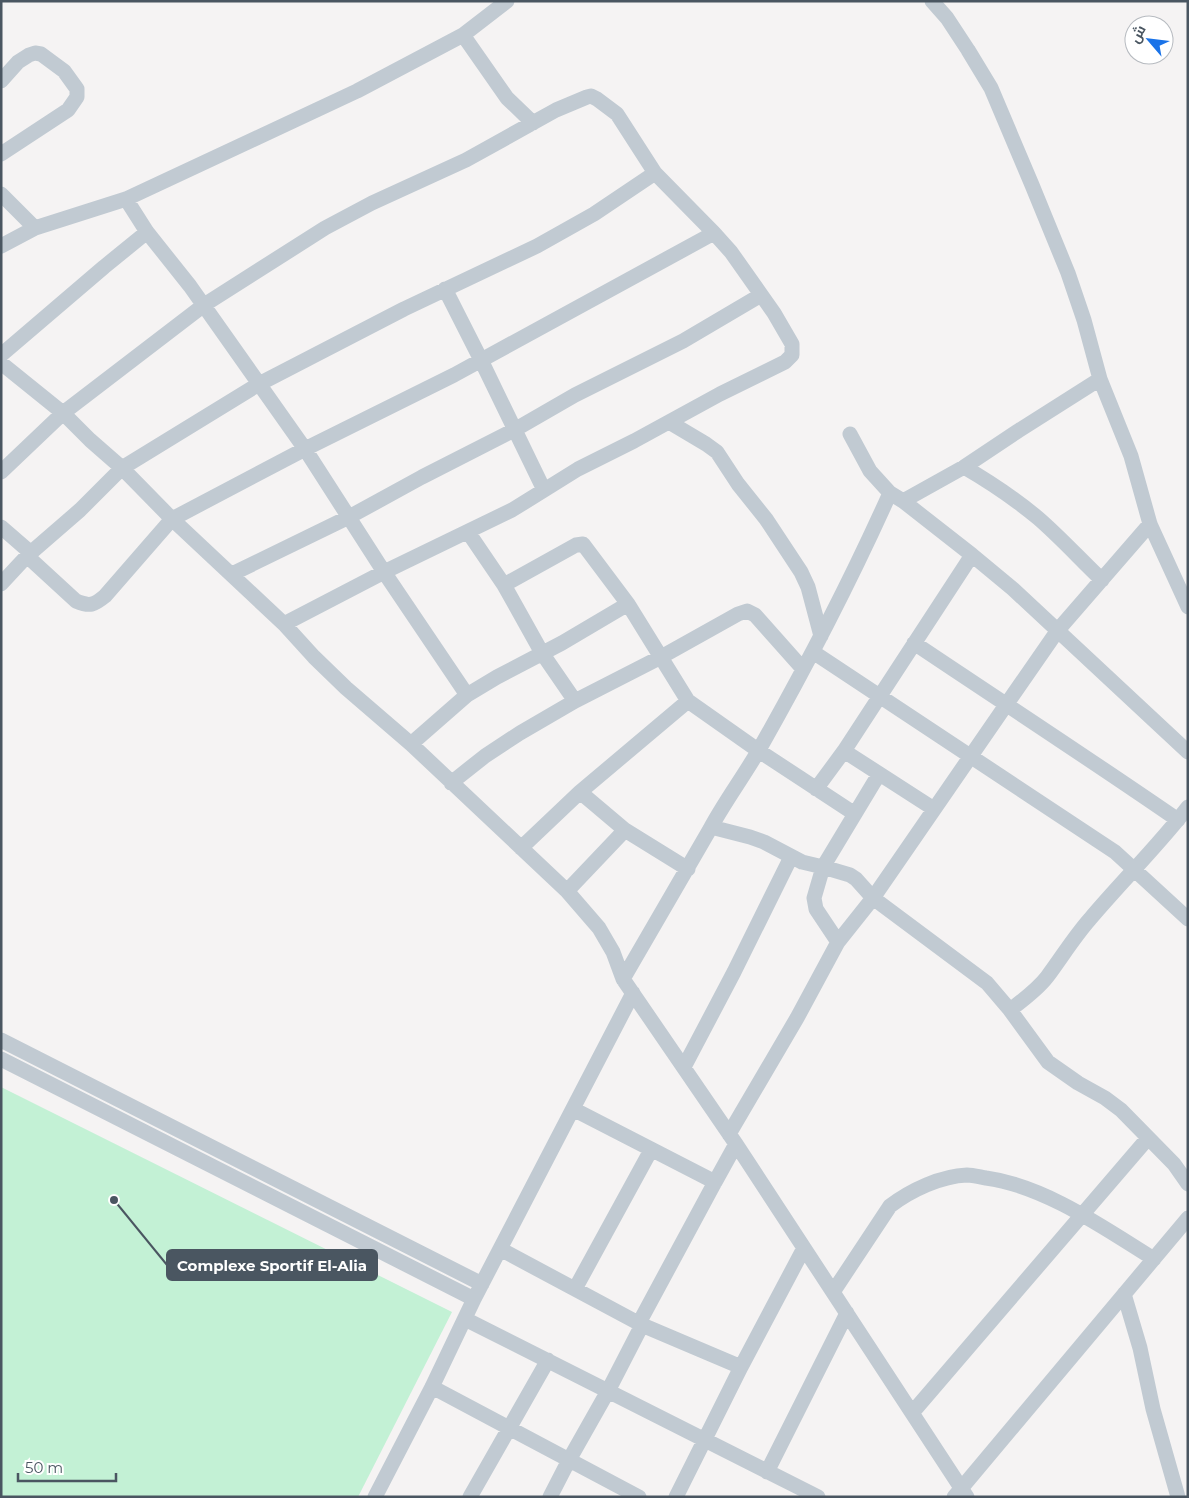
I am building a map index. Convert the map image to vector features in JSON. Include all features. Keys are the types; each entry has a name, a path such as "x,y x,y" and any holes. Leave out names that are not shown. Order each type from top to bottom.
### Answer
{"street":[{"path":"1,246 35,228 126,199 357,91 463,35 507,1"},
{"path":"932,1 952,26 991,88 1032,184 1068,273 1084,320 1100,380 1131,456 1150,524 1188,607"},
{"path":"463,35 507,98 533,123"},
{"path":"1,81 18,62 29,55 41,54 64,71 77,89 76,97 68,110 1,154"},
{"path":"1,472 63,413 204,305 325,228 372,203 466,160 556,110 583,98 593,97 617,114 655,173 731,252 774,312 792,344 792,355 785,362 578,469 512,510 384,572 284,624"},
{"path":"1,584 29,555 80,510 122,468 259,384 404,309 545,242 594,214 655,173"},
{"path":"1,194 35,228"},
{"path":"126,199 147,232 204,305 305,449 384,572 468,695"},
{"path":"1,356 147,232"},
{"path":"1,527 76,601 85,605 97,602 105,596 172,519 481,360 714,233"},
{"path":"445,290 516,429 544,490"},
{"path":"232,574 349,517 516,429 575,395 683,341 761,295"},
{"path":"1,363 63,413 122,468 172,519 284,624 339,682 411,744 567,891 599,928 613,952 623,979 684,1067 847,1313 961,1494 1188,1218"},
{"path":"903,501 964,467 1100,380"},
{"path":"669,422 717,452 738,484 766,519 790,554 808,587 821,636"},
{"path":"850,434 870,471 890,493 972,555 1058,630 1188,752"},
{"path":"964,467 1012,497 1102,580"},
{"path":"623,979 688,869 710,827 759,751 813,652 870,538 890,493"},
{"path":"550,1497 608,1391 640,1324 715,1182 732,1139 838,942 873,898 1058,630 1150,524"},
{"path":"468,532 504,585 542,653 575,701"},
{"path":"504,585 576,545 583,544 628,604 688,702 855,814"},
{"path":"816,789 844,751 972,555"},
{"path":"411,744 468,695 628,604"},
{"path":"451,783 485,756 575,701 661,657 738,614 747,611 755,615 803,669"},
{"path":"914,642 1178,820"},
{"path":"813,652 1115,852 1188,919"},
{"path":"522,848 580,792 688,702"},
{"path":"844,751 934,809"},
{"path":"838,942 814,905 814,898 823,866 879,774"},
{"path":"580,792 625,830 688,869"},
{"path":"1010,1010 1030,994 1046,977 1090,919 1188,807"},
{"path":"710,827 757,839 802,862 823,866 850,875 856,879 873,898 987,983 1010,1010 1048,1062 1121,1110 1174,1164 1188,1184"},
{"path":"567,891 625,830"},
{"path":"684,1067 791,857"},
{"path":"375,1497 432,1387 474,1299 633,993"},
{"path":"1,1040 482,1284"},
{"path":"1,1059 474,1299"},
{"path":"573,1109 715,1182"},
{"path":"912,1414 1148,1138"},
{"path":"575,1289 652,1150"},
{"path":"833,1292 890,1206 899,1199 921,1188 946,1178 968,1175 999,1179 1026,1188 1083,1214 1154,1259"},
{"path":"676,1497 804,1248"},
{"path":"500,1249 640,1324 741,1368"},
{"path":"1124,1294 1140,1348 1153,1409 1178,1497"},
{"path":"767,1472 847,1313"},
{"path":"465,1319 818,1497"},
{"path":"470,1497 548,1360"},
{"path":"432,1387 639,1497"}],"green space":[{"path":"1,1087 452,1312 358,1497 1,1497"}],"place":[{"name":"Complexe Sportif El-Alia","path":"114,1200"}]}
